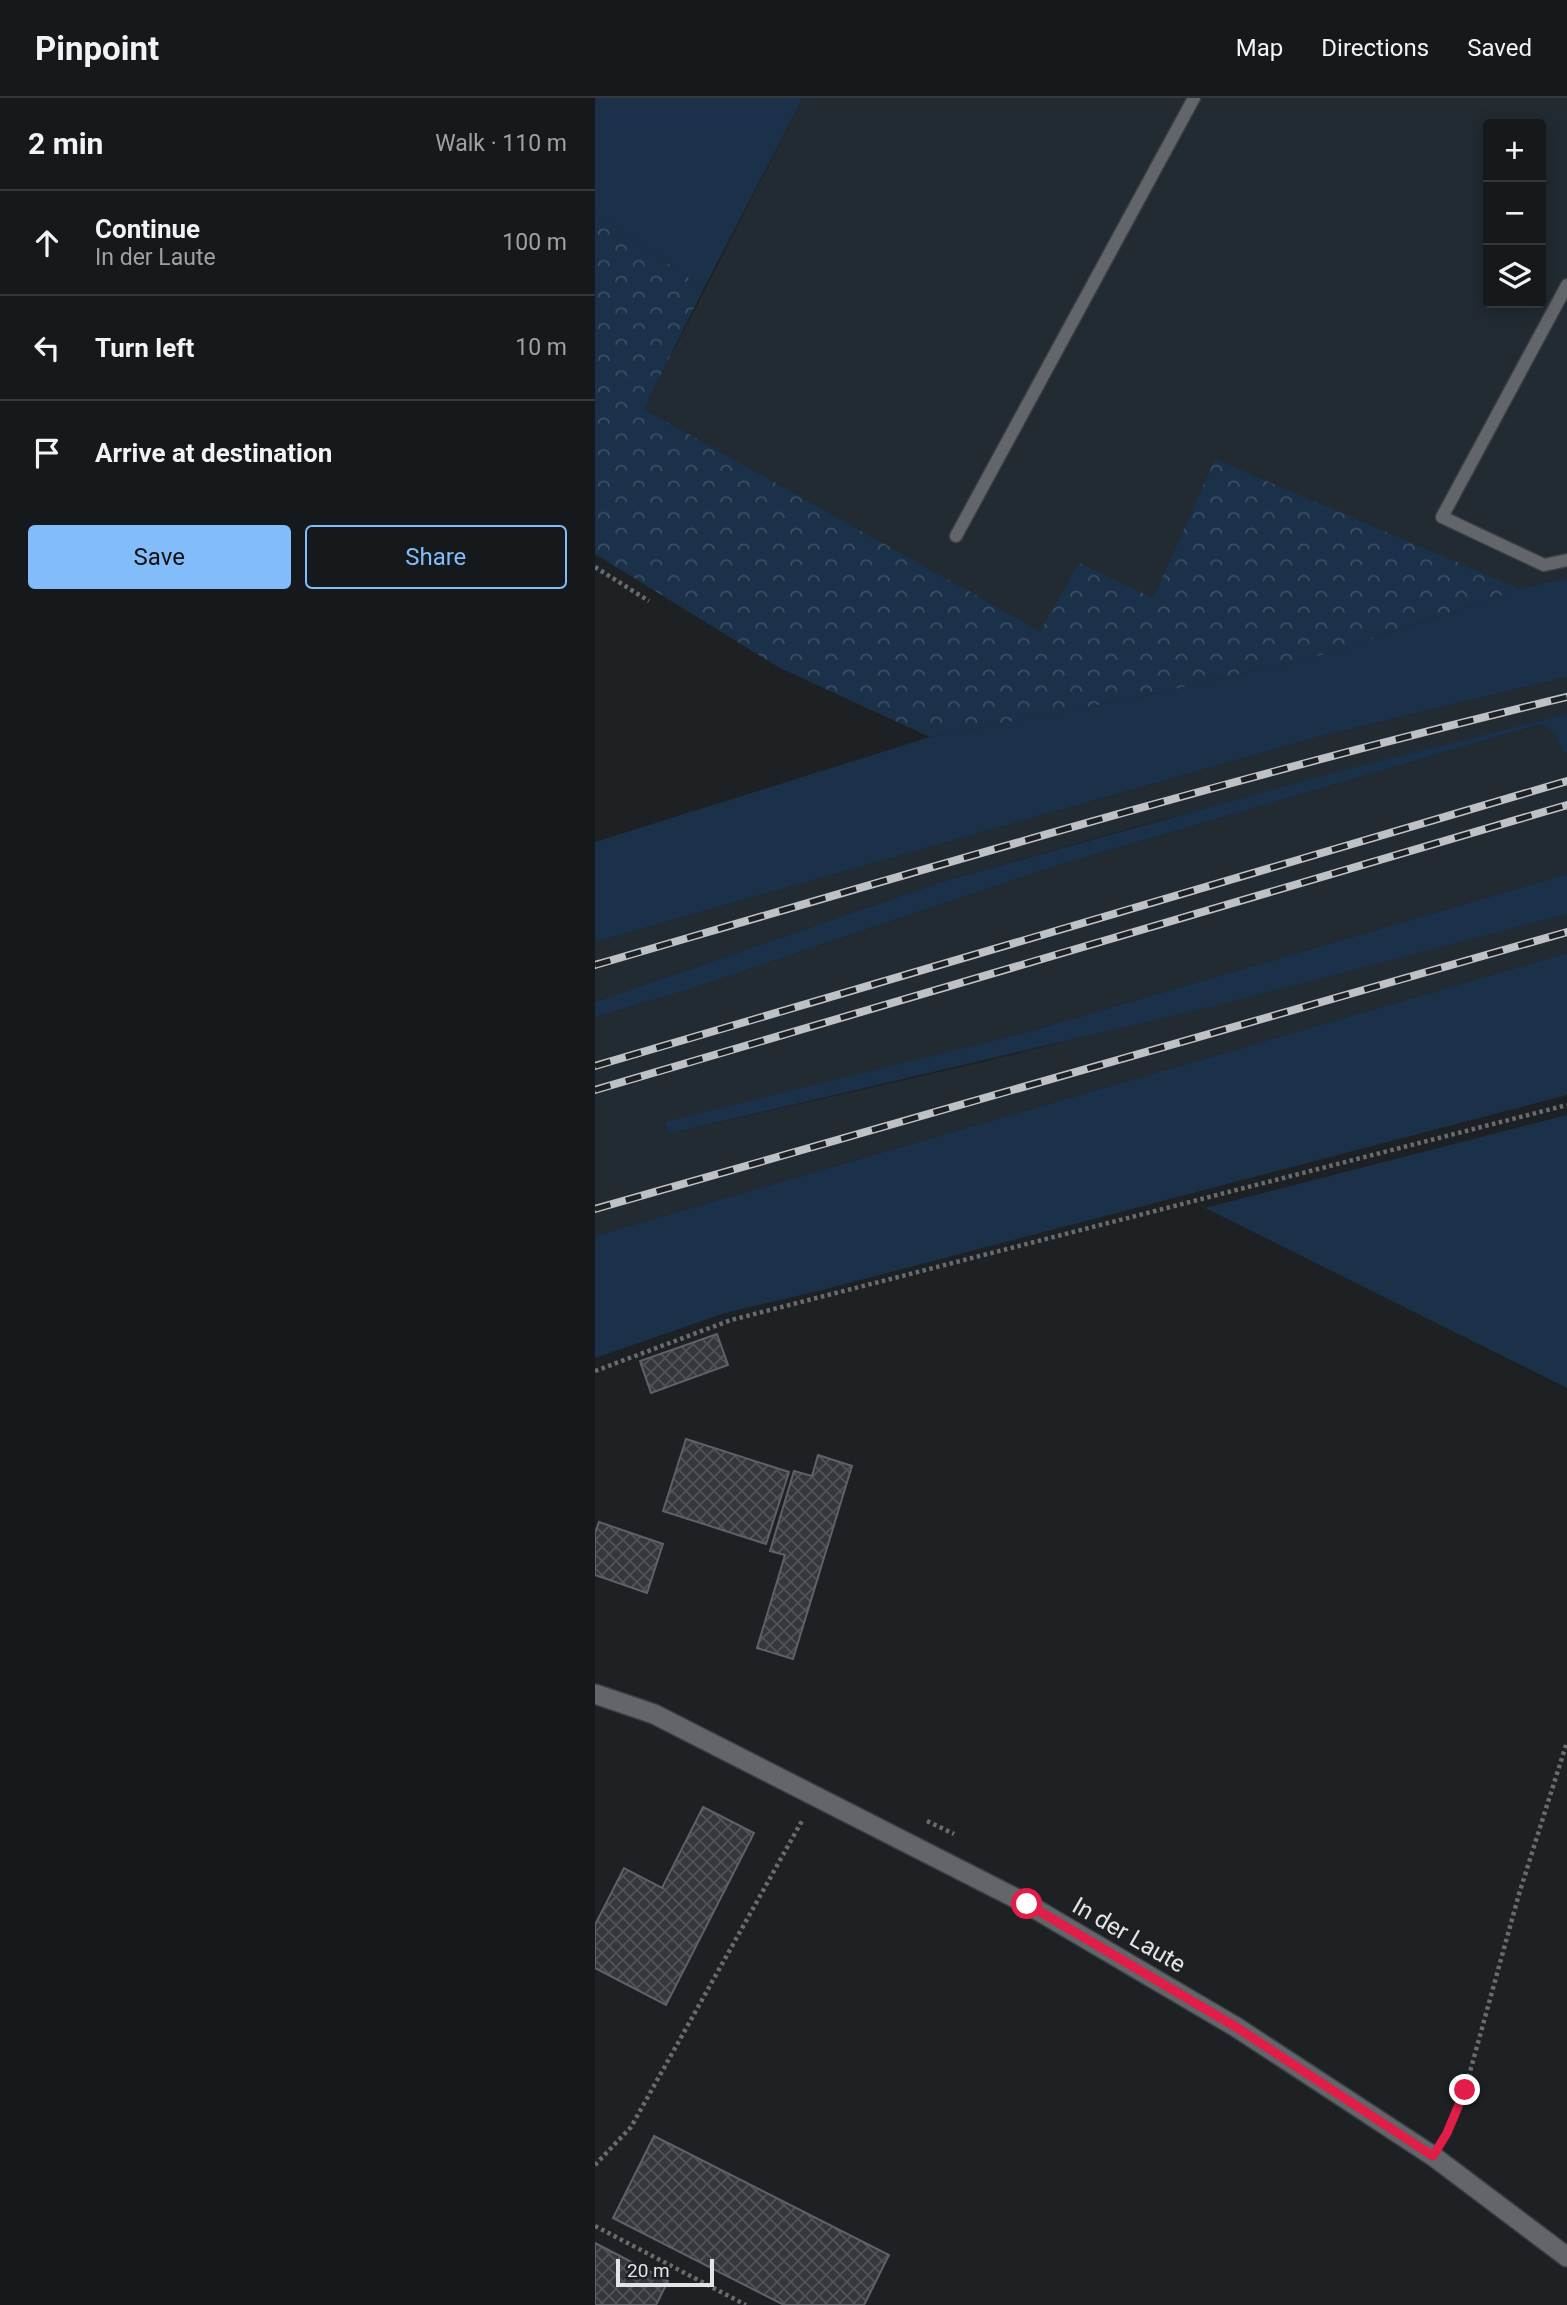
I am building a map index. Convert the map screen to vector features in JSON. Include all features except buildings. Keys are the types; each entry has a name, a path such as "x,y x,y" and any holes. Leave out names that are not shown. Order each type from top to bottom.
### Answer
{"street":[{"name":"In der Laute","path":"595,1694 654,1714 1039,1911 1236,2027 1433,2156 1567,2258"}],"lane":[{"path":"956,537 1194,98"},
{"path":"1567,285 1442,517 1544,565 1567,560"}],"path":[{"path":"595,567 649,601"},
{"path":"595,1371 731,1320 1567,1105"},
{"path":"1433,2156 1447,2133 1465,2090 1519,1894 1567,1742"},
{"path":"595,2165 631,2127 816,1796"},
{"path":"595,2226 746,2305"}],"shaded area":[{"path":"803,98 1567,98 1567,578 1520,589 1215,460 1153,598 1040,631 644,409"},
{"path":"1567,677 1567,714 1146,824 941,882 595,1002 595,942 1325,735"},
{"path":"1541,724 1556,734 1562,754 1567,753 1567,874 1034,1030 665,1123 668,1134 983,1062 1567,914 1567,953 595,1236 595,1017 681,992 1049,868"}],"green space":[{"path":"595,98 803,98 704,288 595,214"},
{"path":"595,214 704,288 644,409 1040,631 1079,563 1153,598 1215,459 1520,589 1330,653 1140,697 930,737 780,668 595,554"},
{"path":"1567,578 1567,677 1325,735 595,942 595,842 930,737 1140,697 1330,653 1520,589"},
{"path":"1567,714 1567,753 1562,754 1556,734 1541,724 1049,868 681,992 595,1017 595,1002 941,882 1336,772"},
{"path":"1567,874 1567,914 1219,1005 668,1134 665,1122 1034,1030"},
{"path":"1567,953 1567,1095 725,1313 595,1358 595,1236"},
{"path":"1567,1115 1567,1388 1205,1208"}],"railway":[{"path":"595,965 1201,791 1567,697"},
{"path":"595,1066 1567,781"},
{"path":"595,1090 1567,805"},
{"path":"595,1209 1567,932"}],"route":[{"path":"1027,1904 1236,2027 1433,2156 1447,2133 1465,2090"}]}
